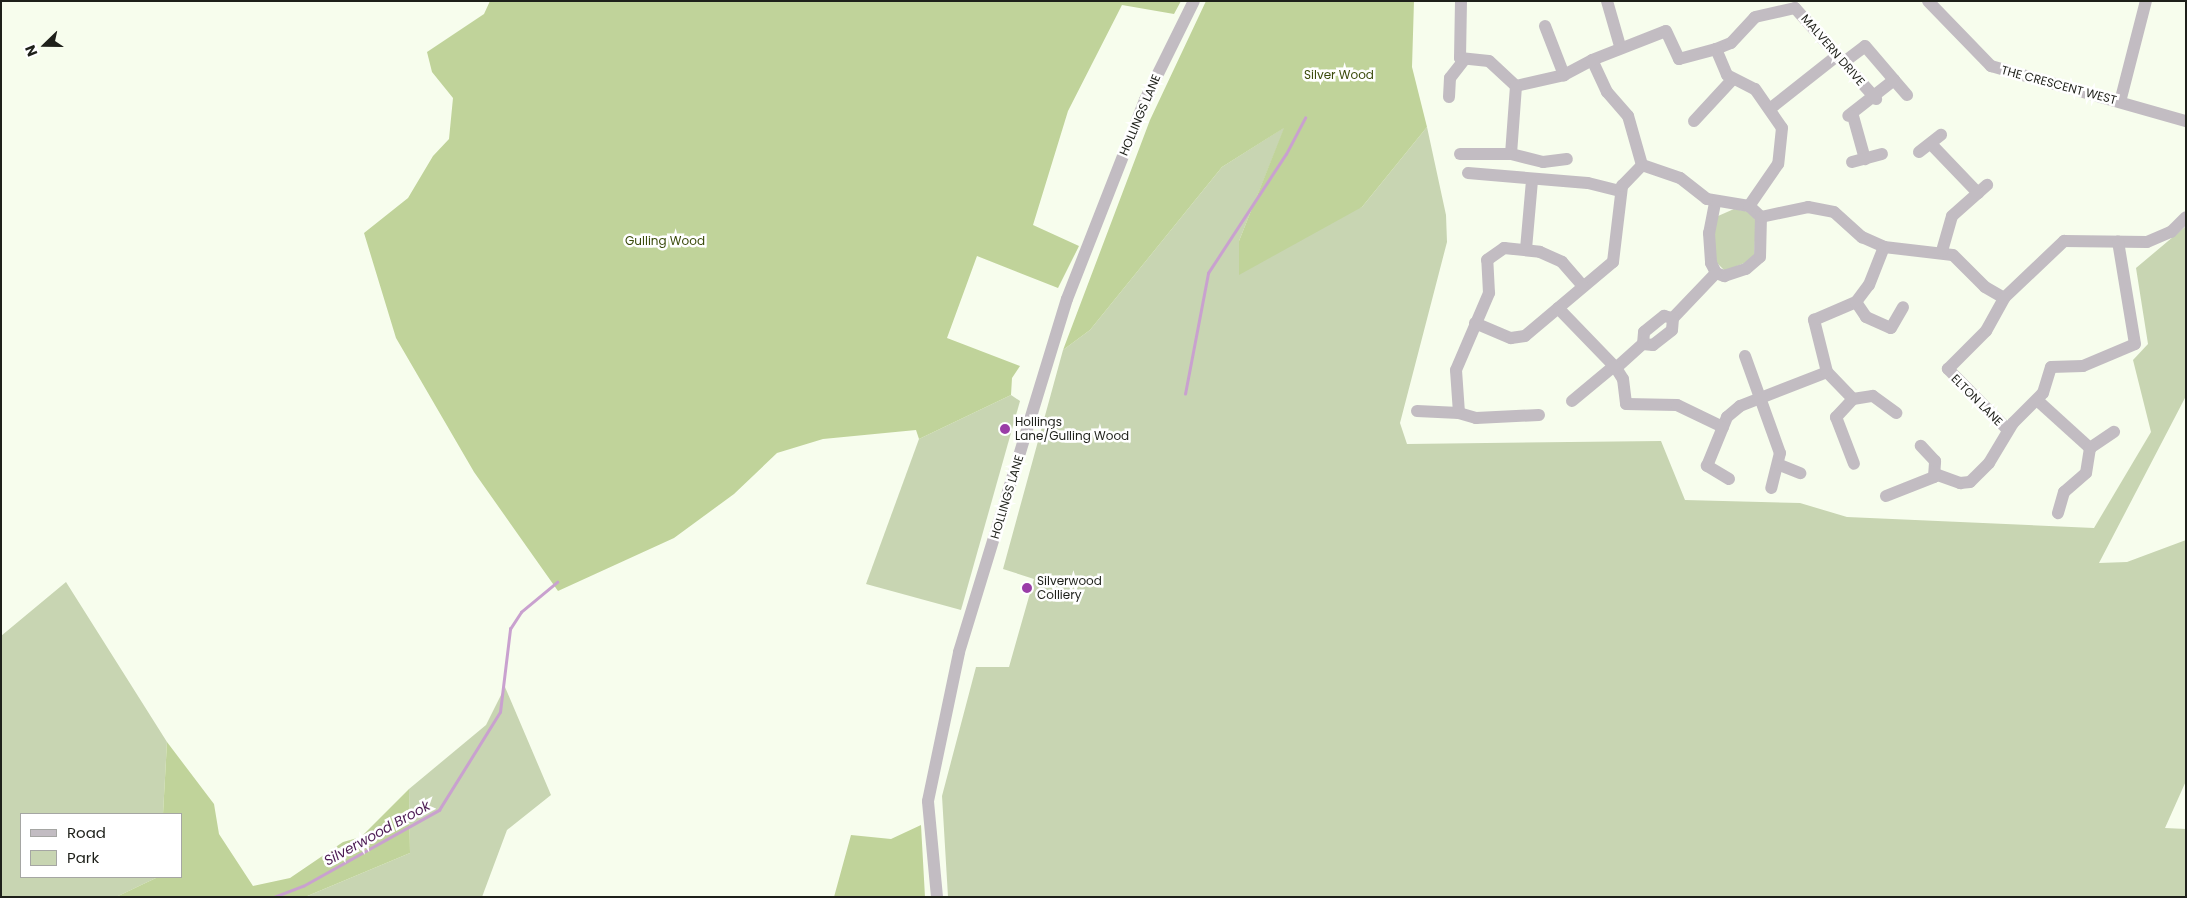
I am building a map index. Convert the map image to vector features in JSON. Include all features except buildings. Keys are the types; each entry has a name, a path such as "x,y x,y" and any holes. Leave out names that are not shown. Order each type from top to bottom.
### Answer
{"street":[{"name":"HOLLINGS LANE","path":"937,897 928,801 959,652 1067,299 1145,100 1194,1"},
{"path":"1461,1 1458,54 1464,60 1489,61 1516,86 1511,154"},
{"path":"1607,1 1620,46"},
{"name":"THE CRESCENT WEST","path":"1928,1 1991,66 2186,120"},
{"path":"2120,102 2146,1"},
{"name":"MALVERN DRIVE","path":"1716,49 1731,43 1755,17 1795,8 1874,97 1851,116 1865,159"},
{"path":"1544,26 1564,75"},
{"path":"1516,86 1564,75 1620,46 1666,31 1680,59 1716,49 1732,80 1755,89 1772,108 1782,128 1778,164 1749,206"},
{"path":"1772,108 1841,59 1866,46 1907,95"},
{"path":"1449,98 1450,78 1464,60"},
{"path":"1592,60 1607,92 1628,116 1642,165"},
{"path":"1694,120 1732,80"},
{"path":"1874,97 1894,80"},
{"path":"1919,152 1936,140 1982,189 1952,216 1942,251"},
{"path":"1460,154 1511,154 1543,162 1567,159"},
{"path":"1852,162 1882,154"},
{"path":"1475,323 1519,338 1558,308 1616,257 1621,191 1642,165"},
{"path":"1642,165 1680,178 1715,203 1749,206 1761,217 1761,249 1755,264 1724,276 1716,273"},
{"path":"1468,172 1507,174 1532,181 1588,183 1621,191"},
{"path":"1526,249 1532,181"},
{"path":"1715,203 1709,234 1716,273"},
{"path":"1761,217 1821,208 1842,216 1862,237 1884,247 1942,251 1961,260 1985,287 2004,298"},
{"name":"ELTON LANE","path":"2008,430 1948,369 1986,331 2004,298 2064,241 2154,239 2171,232 2186,217"},
{"path":"1935,474 1960,484 1970,482 1989,463 2008,430 2037,400 2047,386 2051,366 2083,366 2135,344 2118,241"},
{"path":"1853,400 1827,372 1814,320 1856,302 1869,285 1884,247"},
{"path":"1459,413 1456,370 1489,294 1487,260 1500,249 1526,249 1562,262 1583,286"},
{"path":"1572,401 1643,344 1642,335 1664,316 1673,318 1716,273"},
{"path":"1856,302 1866,316 1891,328 1903,307"},
{"path":"1558,308 1615,367 1629,405 1677,405 1723,427"},
{"path":"1746,356 1761,397 1780,465 1771,488"},
{"path":"1729,479 1706,466 1732,410 1827,372"},
{"path":"1854,464 1836,417 1853,400 1873,396 1896,413"},
{"path":"2037,400 2090,448"},
{"path":"1417,411 1459,413 1476,418 1539,415"},
{"path":"2058,513 2060,498 2086,473 2090,448 2114,432"},
{"path":"1886,496 1930,481 1935,474 1934,460 1922,446"},
{"path":"1780,465 1800,473"},
{"path":"2050,489 2060,498"}],"green space":[{"name":"Gulling Wood","path":"490,1 1181,1 1174,14 1122,5 1068,111 1033,225 1079,246 1058,288 977,256 947,338 1020,366 1012,378 1011,395 919,439 916,430 823,439 777,453 734,494 674,538 558,591 474,472 396,338 364,233 408,198 433,156 449,139 453,98 432,72 427,52 484,14"},
{"name":"Silver Wood","path":"1206,1 1414,1 1412,67 1427,127 1362,207 1239,275 1239,241 1284,128 1222,167 1090,330 1063,350 1150,120"},
{"path":"1285,127 1239,241 1362,207 1427,127 1446,215 1447,242 1400,423 1407,444 1661,441 1685,500 1800,503 1847,517 2094,528 2151,432 2133,360 2148,344 2136,268 2186,226 2186,396 2099,563 2127,562 2186,540 2186,781 2165,828 2186,829 2186,897 948,897 942,796 976,667 1009,667 1034,579 1003,569 1063,350 1090,330 1222,167"},
{"path":"1734,209 1750,212 1756,221 1754,259 1725,271 1716,262 1713,229 1718,216"},
{"path":"1011,395 1020,401 961,610 866,584 919,439"},
{"path":"66,582 167,742 163,813 20,813 20,878 156,878 116,897 1,897 1,636"},
{"path":"505,687 551,795 507,830 482,897 305,897 410,853 409,789 486,725"},
{"path":"167,742 214,804 219,834 253,886 290,878 343,842 361,837 409,789 410,853 305,897 116,897 156,878 182,878 182,813 163,813"},
{"path":"921,825 925,897 834,897 851,835 891,839"}],"waterway":[{"path":"1185,394 1208,273 1286,154 1305,118"},
{"name":"Silverwood Brook","path":"274,897 303,886 439,810 500,712 510,629 521,612 557,582"}],"place":[{"name":"Hollings Lane/Gulling Wood","path":"1005,429"},
{"name":"Silverwood Colliery","path":"1027,588"}]}
